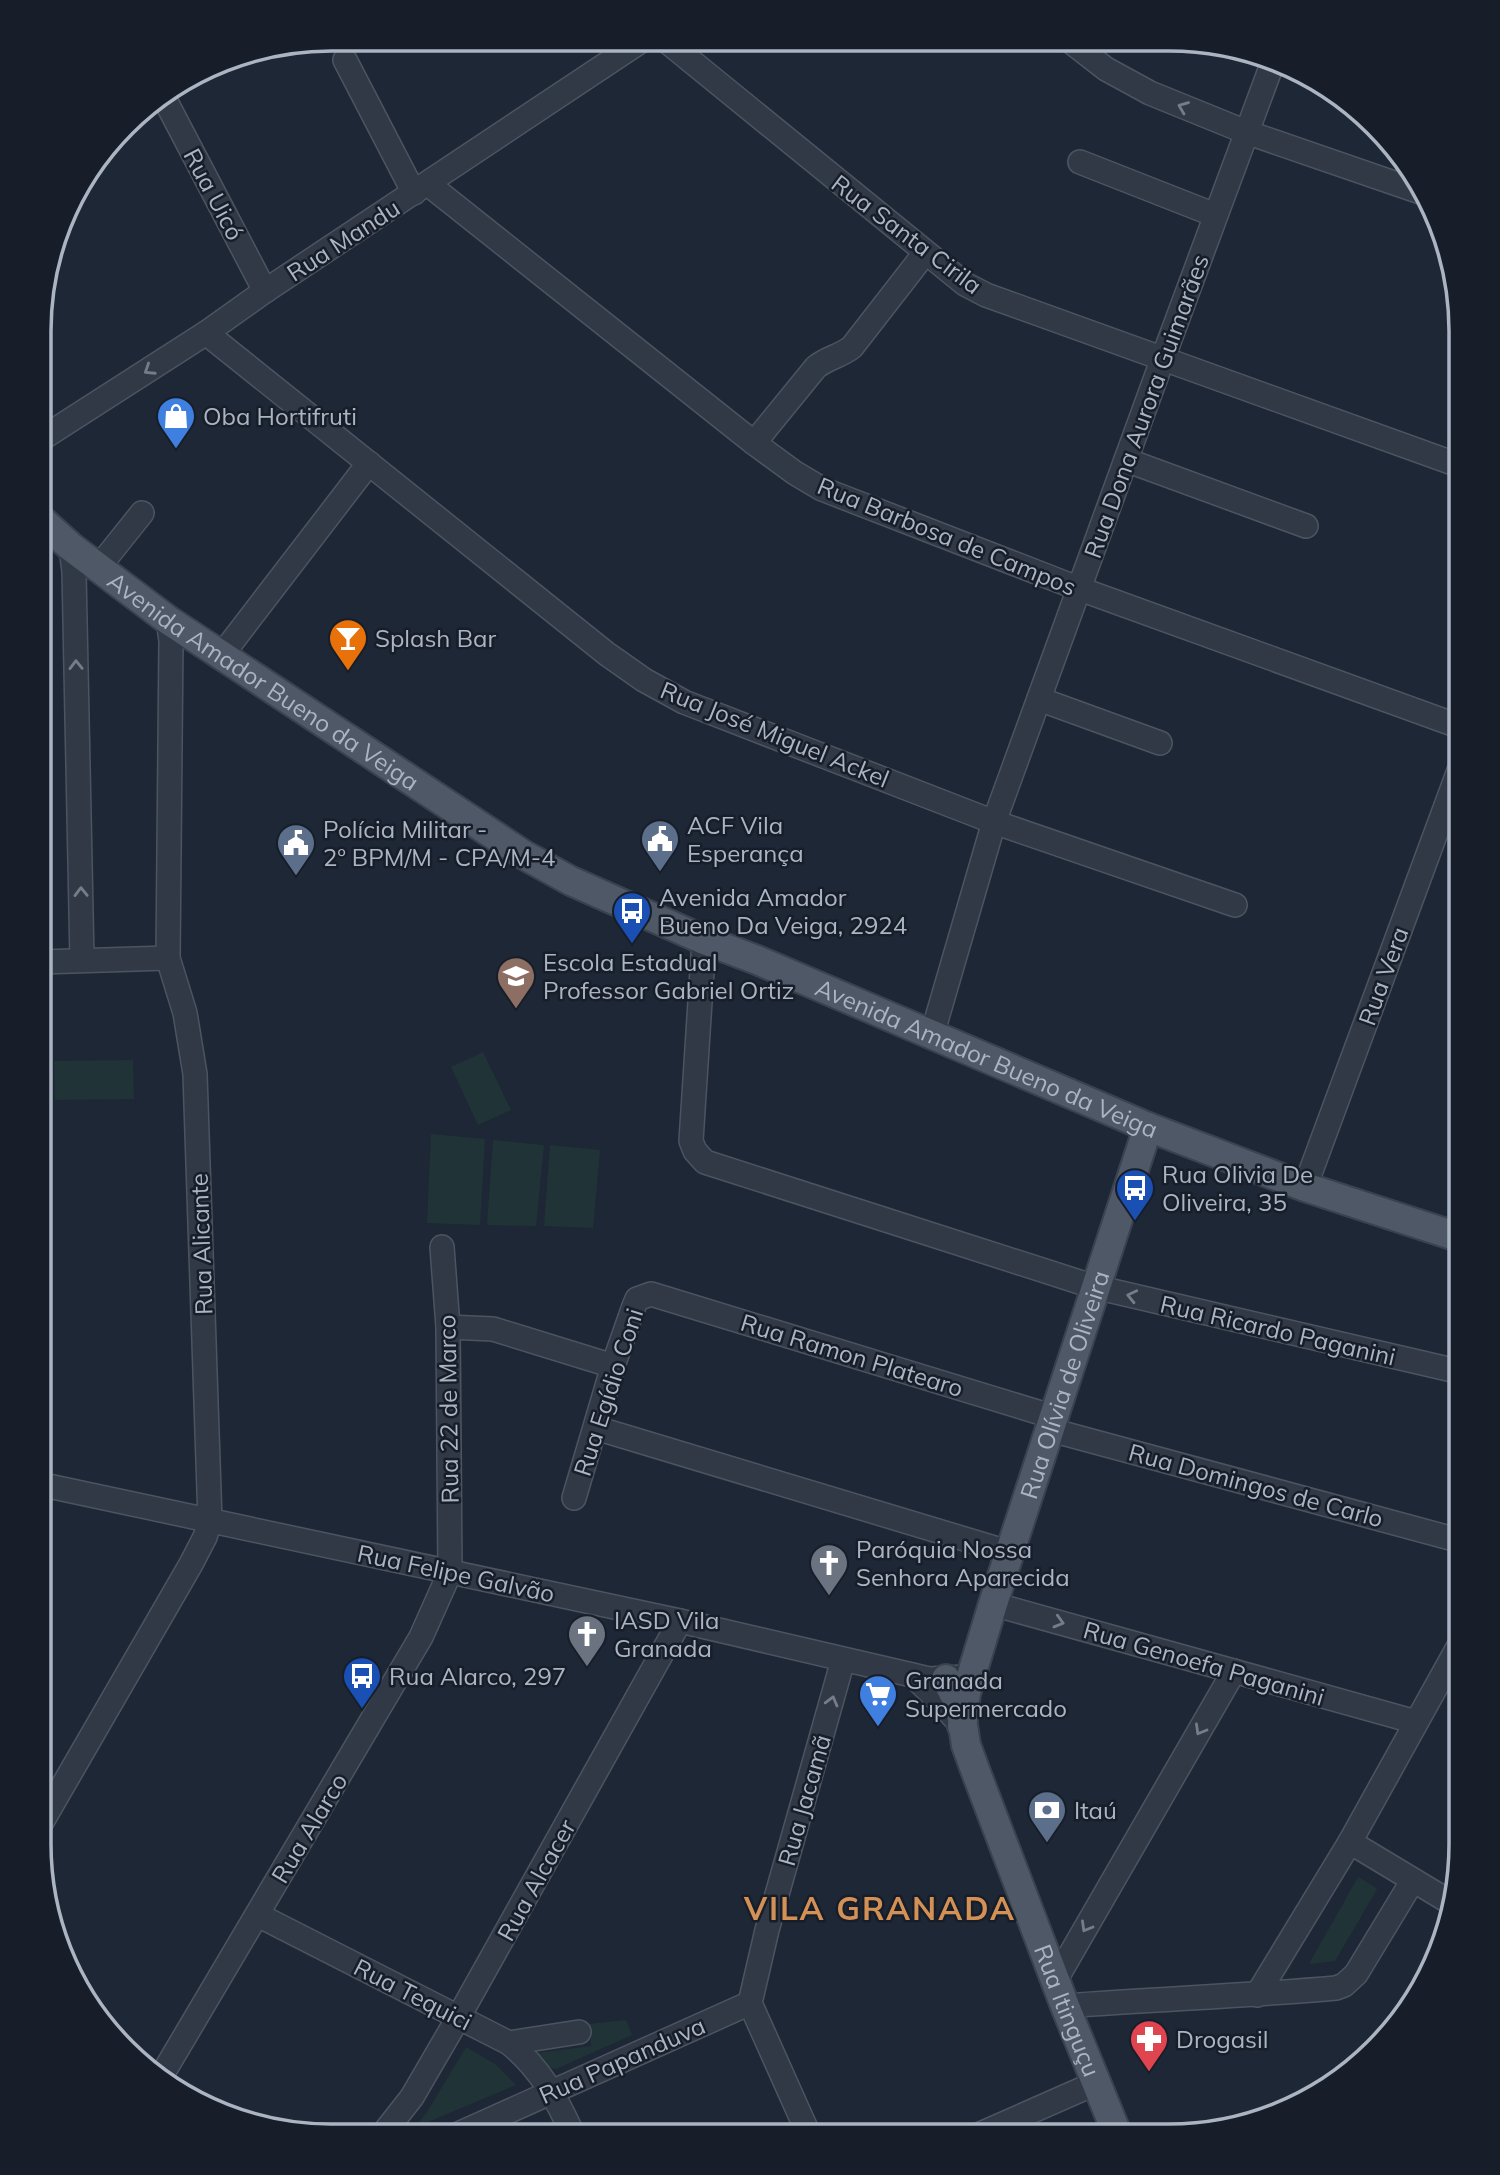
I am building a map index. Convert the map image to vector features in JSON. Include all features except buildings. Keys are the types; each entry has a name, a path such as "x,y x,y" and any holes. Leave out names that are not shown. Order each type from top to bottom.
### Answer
{"main road":[{"name":"Avenida Amador Bueno da Veiga","path":"51,529 98,568 221,656 524,855 571,881 704,940 1148,1126 1305,1187 1449,1234"},
{"name":"Rua Olívia de Oliveira","path":"962,1726 959,1676 993,1604 1011,1553 1148,1126"},
{"name":"Rua Itinguçu","path":"962,1726 977,1775 1060,1994 1113,2124"}],"street":[{"name":"Rua Mandu","path":"51,433 206,333 627,51"},
{"name":"Rua Santa Cirila","path":"677,51 964,284 986,295 1449,463"},
{"path":"1083,51 1128,83 1246,132 1411,189"},
{"path":"345,60 421,188"},
{"name":"Rua Dona Aurora Guimarães","path":"932,1035 994,822 1270,70"},
{"name":"Rua Uicó","path":"167,104 265,291"},
{"path":"1080,162 1215,215"},
{"name":"Rua Barbosa de Campos","path":"421,188 754,443 822,489 1080,589 1449,723"},
{"path":"754,443 816,367 824,360 852,347 925,253"},
{"name":"Rua José Miguel Ackel","path":"206,333 607,654 654,686 684,702 994,822 1235,905"},
{"path":"1126,460 1306,526"},
{"path":"221,656 369,463"},
{"path":"98,568 142,513"},
{"path":"71,547 74,572 82,960"},
{"name":"Rua Alicante","path":"51,1805 191,1564 210,1521 195,1074 185,1013 168,958 171,641 168,620"},
{"path":"1039,699 1160,743"},
{"name":"Rua Vera","path":"1305,1187 1449,797"},
{"name":"Rua Ricardo Paganini","path":"704,940 691,1141 699,1157 705,1161 1095,1287 1449,1369"},
{"path":"51,961 168,958"},
{"name":"Rua 22 de Marco","path":"442,1247 448,1326 450,1572"},
{"name":"Rua Ramon Platearo","path":"650,1294 1052,1424"},
{"name":"Rua Egídio Coni","path":"574,1498 613,1366 634,1306 637,1299 650,1294"},
{"path":"448,1326 493,1328 613,1366"},
{"name":"Rua Domingos de Carlo","path":"1052,1424 1449,1538"},
{"path":"596,1428 1011,1553"},
{"name":"Rua Felipe Galvão","path":"51,1487 680,1620 912,1675 959,1676"},
{"name":"Rua Alarco","path":"165,2070 421,1637 440,1600 450,1572"},
{"name":"Rua Genoefa Paganini","path":"993,1604 1416,1722"},
{"name":"Rua Alcacer","path":"391,2124 412,2097 458,2018 680,1620"},
{"name":"Rua Jacamã","path":"750,2003 767,1930 843,1660"},
{"path":"1257,1995 1350,1842 1449,1663"},
{"path":"1234,1671 1060,1994 1180,1997 1257,1995 1336,1988 1344,1985 1356,1974 1413,1880"},
{"path":"912,1675 962,1726"},
{"path":"1350,1842 1444,1899"},
{"name":"Rua Tequici","path":"258,1915 509,2043 554,2092 568,2124"},
{"path":"750,2003 804,2124"},
{"name":"Rua Papanduva","path":"479,2124 750,2003"},
{"name":"Rua Papanduva","path":"509,2043 579,2032"},
{"path":"1003,2124 1097,2083"}],"green space":[{"path":"483,1052 511,1110 478,1125 451,1067"},
{"path":"133,1060 134,1099 55,1100 54,1061"},
{"path":"431,1134 485,1139 480,1225 427,1223"},
{"path":"493,1140 544,1145 536,1226 487,1225"},
{"path":"550,1145 600,1150 593,1228 544,1226"},
{"path":"1358,1877 1377,1888 1376,1891 1335,1961 1309,1964"},
{"path":"626,2020 632,2035 556,2069 551,2068 537,2053 591,2046 589,2024"},
{"path":"466,2047 495,2064 516,2085 423,2124 417,2124"}],"place":[{"name":"Oba Hortifruti","path":"176,450"},
{"name":"Splash Bar","path":"348,672"},
{"name":"ACF Vila Esperança","path":"660,873"},
{"name":"Polícia Militar - 2º BPM/M - CPA/M-4","path":"296,877"},
{"name":"Avenida Amador Bueno Da Veiga, 2924","path":"632,945"},
{"name":"Escola Estadual Professor Gabriel Ortiz","path":"516,1010"},
{"name":"Rua Olivia De Oliveira, 35","path":"1135,1222"},
{"name":"Paróquia Nossa Senhora Aparecida","path":"829,1597"},
{"name":"IASD Vila Granada","path":"587,1668"},
{"name":"Rua Alarco, 297","path":"362,1710"},
{"name":"Granada Supermercado","path":"878,1728"},
{"name":"Itaú","path":"1047,1844"},
{"name":"Drogasil","path":"1149,2073"}],"district":[{"name":"VILA GRANADA","path":"880,1908"}]}
